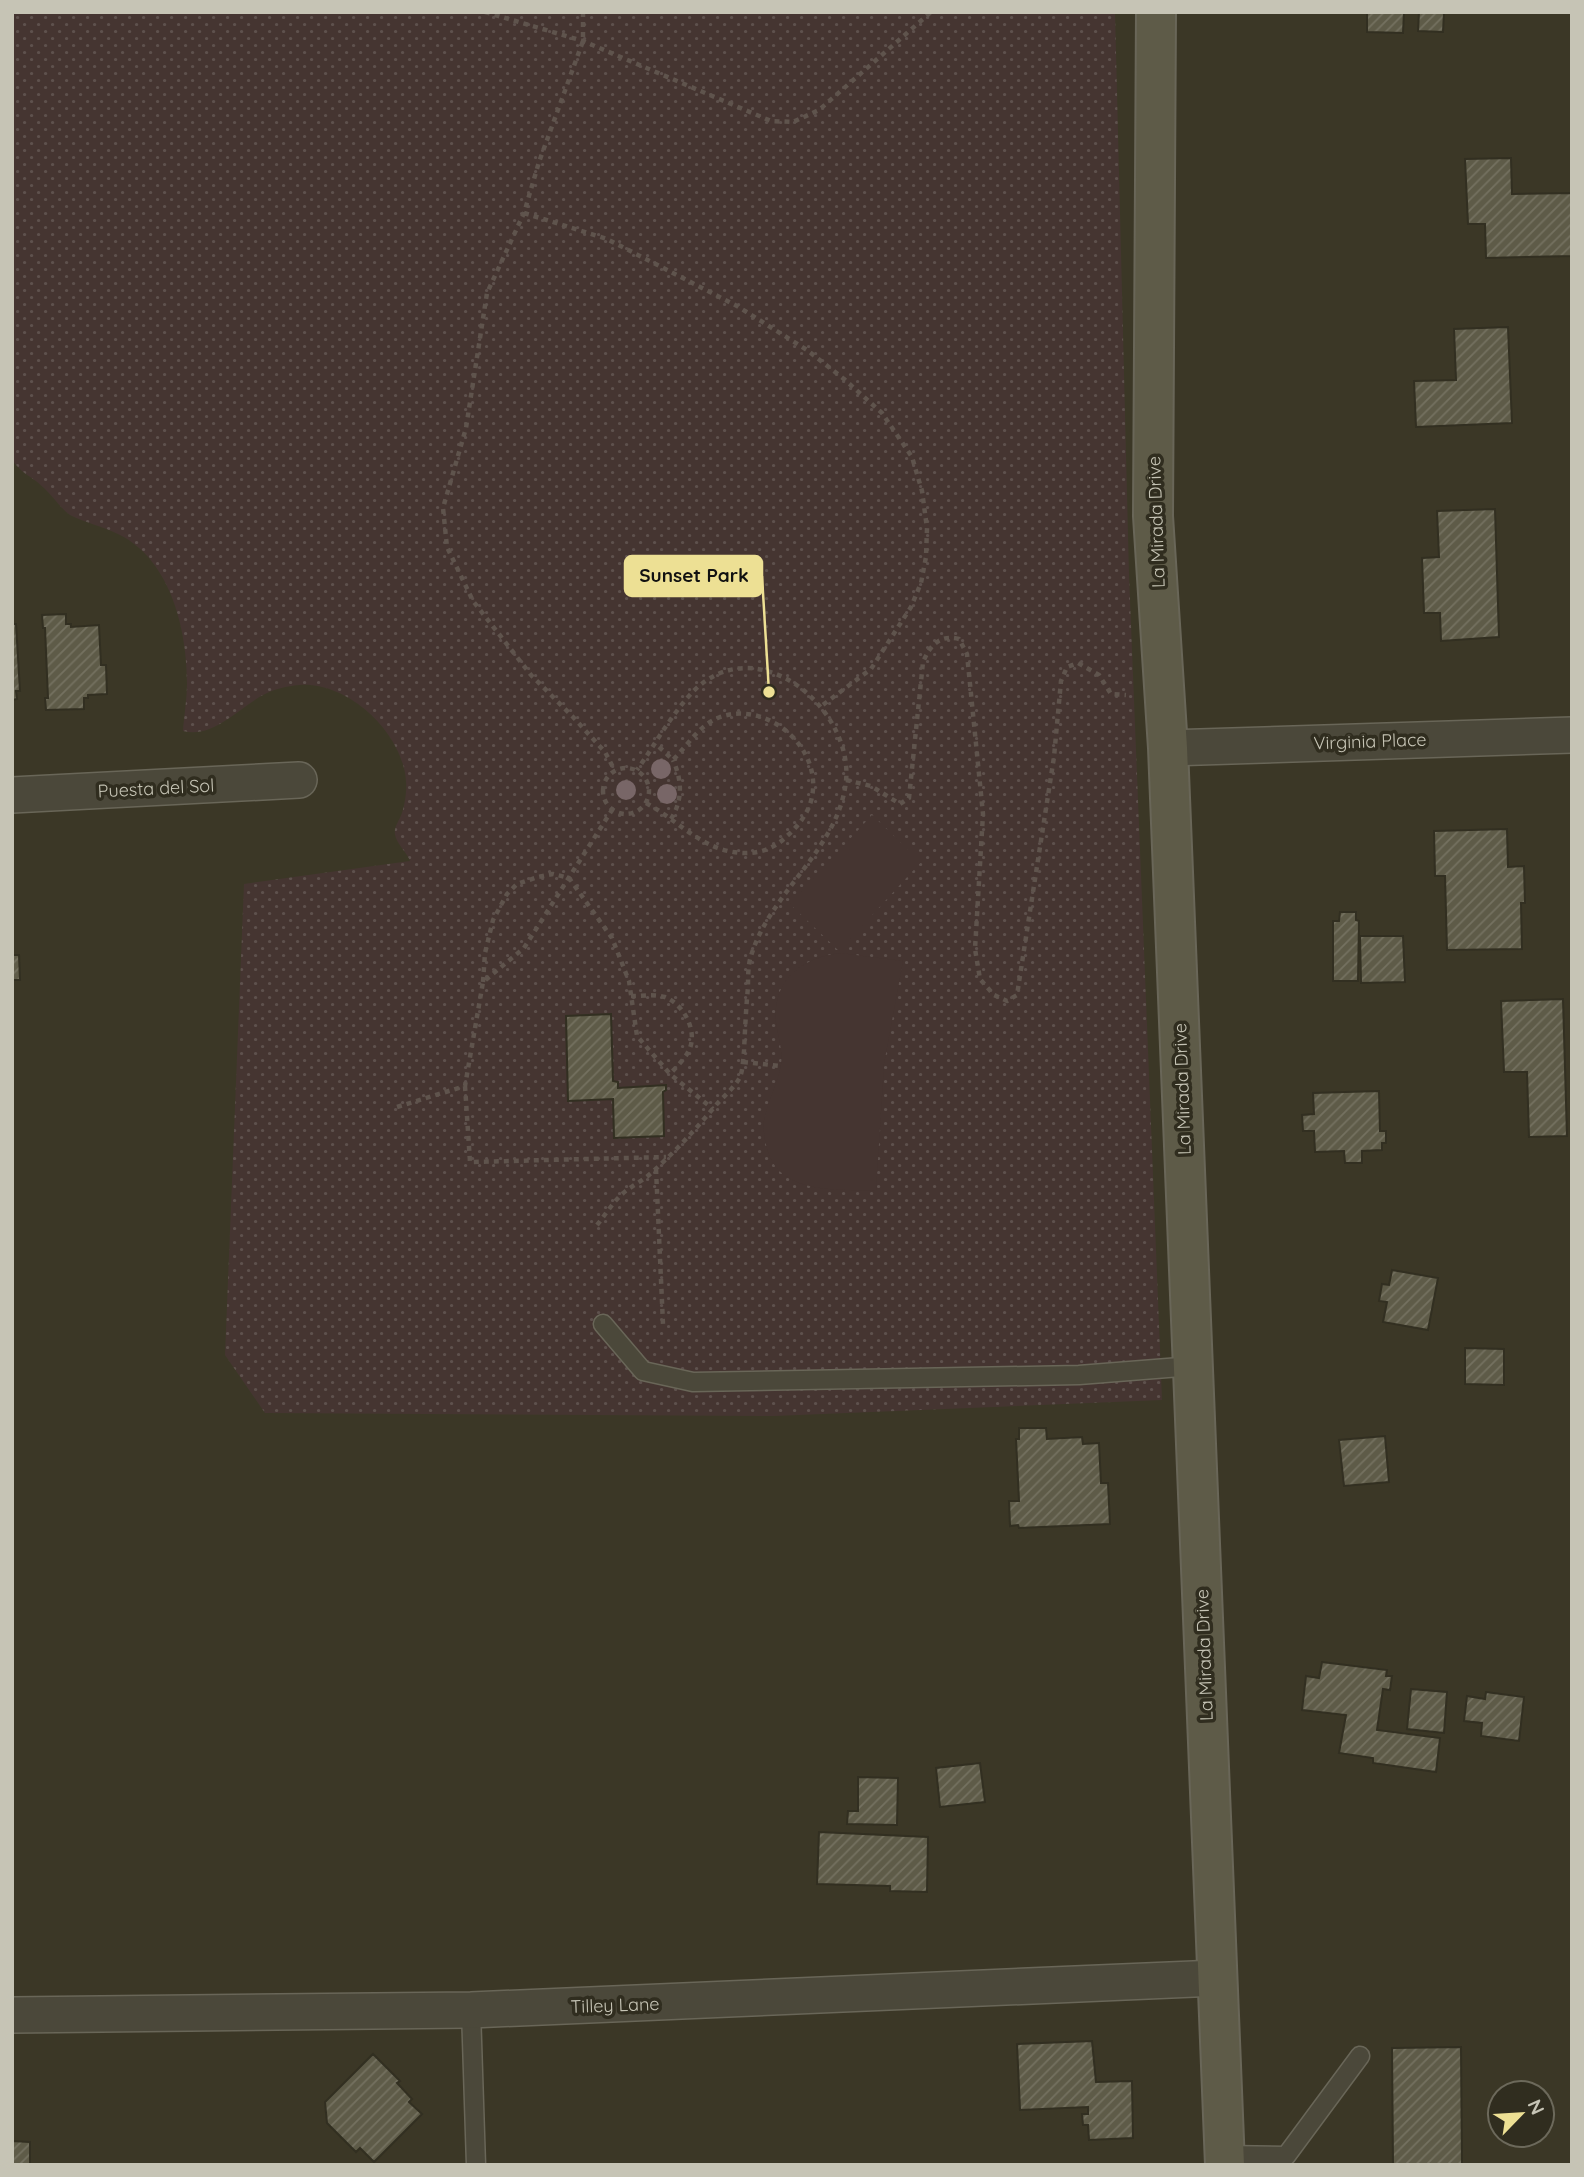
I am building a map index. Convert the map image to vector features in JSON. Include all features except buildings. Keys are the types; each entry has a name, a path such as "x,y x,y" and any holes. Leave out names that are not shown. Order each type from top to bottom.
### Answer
{"street":[{"name":"La Mirada Drive","path":"1156,12 1153,516 1168,748 1224,2160"},
{"name":"Virginia Place","path":"1168,748 1572,735"},
{"name":"Puesta del Sol","path":"12,795 299,780"},
{"name":"Tilley Lane","path":"12,2015 471,2011 1217,1978"}],"lane":[{"path":"603,1324 643,1371 693,1382 1079,1375 1193,1366"},
{"path":"471,2011 476,2165"},
{"path":"1224,2160 1286,2155 1360,2056"}],"path":[{"path":"485,12 583,41 771,121 793,122 819,110 931,12"},
{"path":"583,12 583,41 539,162 524,213 487,293 466,428 443,508 447,547 474,601 531,675 605,752 615,771"},
{"path":"524,213 607,239 737,306 807,350 882,413 912,457 922,491 927,528 926,557 920,583 911,607 871,669 820,707"},
{"path":"846,780 871,786 900,804 909,799 923,663 929,649 938,640 950,637 959,639 967,654 983,814 975,949 979,979 993,995 1007,1001 1017,995 1054,757 1060,690 1067,667 1078,663 1087,667 1099,675 1111,694 1165,696"},
{"path":"597,1224 621,1195 668,1157 740,1077 750,958 764,923 820,845 840,809 846,780 845,754 834,726 820,707 800,686 762,669 739,668 704,682 686,700 637,770"},
{"path":"646,803 705,842 728,851 747,853 771,849 801,822 811,801 813,782 809,763 800,745 788,731 756,715 735,714 719,717 701,729 673,760"},
{"path":"656,744 673,760 679,772 681,793 671,819"},
{"path":"629,768 637,770 647,781 649,796 646,803 641,809 627,814 612,810 604,797 604,782 615,771 629,768"},
{"path":"483,982 524,948 612,810"},
{"path":"668,1157 470,1162 465,1086 483,982 485,953 493,920 507,894 517,884 553,874 569,878 611,938 629,981 637,1036 670,1074 713,1109"},
{"path":"631,996 657,995 667,998 685,1014 692,1041 689,1050 670,1074"},
{"path":"743,1062 780,1066"},
{"path":"397,1107 465,1086"},
{"path":"656,1168 663,1324"}],"shaded area":[{"path":"12,12 1115,12 1129,575 1162,1400 774,1416 265,1413 225,1355 244,884 410,861 395,834 406,793 403,763 384,728 370,714 354,701 318,686 299,685 276,689 215,727 204,731 183,731 187,695 184,641 173,599 164,579 138,547 114,532 70,515 12,460"},
{"path":"872,815 921,862 839,951 790,904"},
{"path":"840,953 903,961 884,1064 876,1191 830,1189 799,1183 775,1166 764,1137 765,1114 781,1065 776,1023 779,995 784,983 802,966 813,960"}],"place":[{"name":"Sunset Park","path":"769,692"}]}
